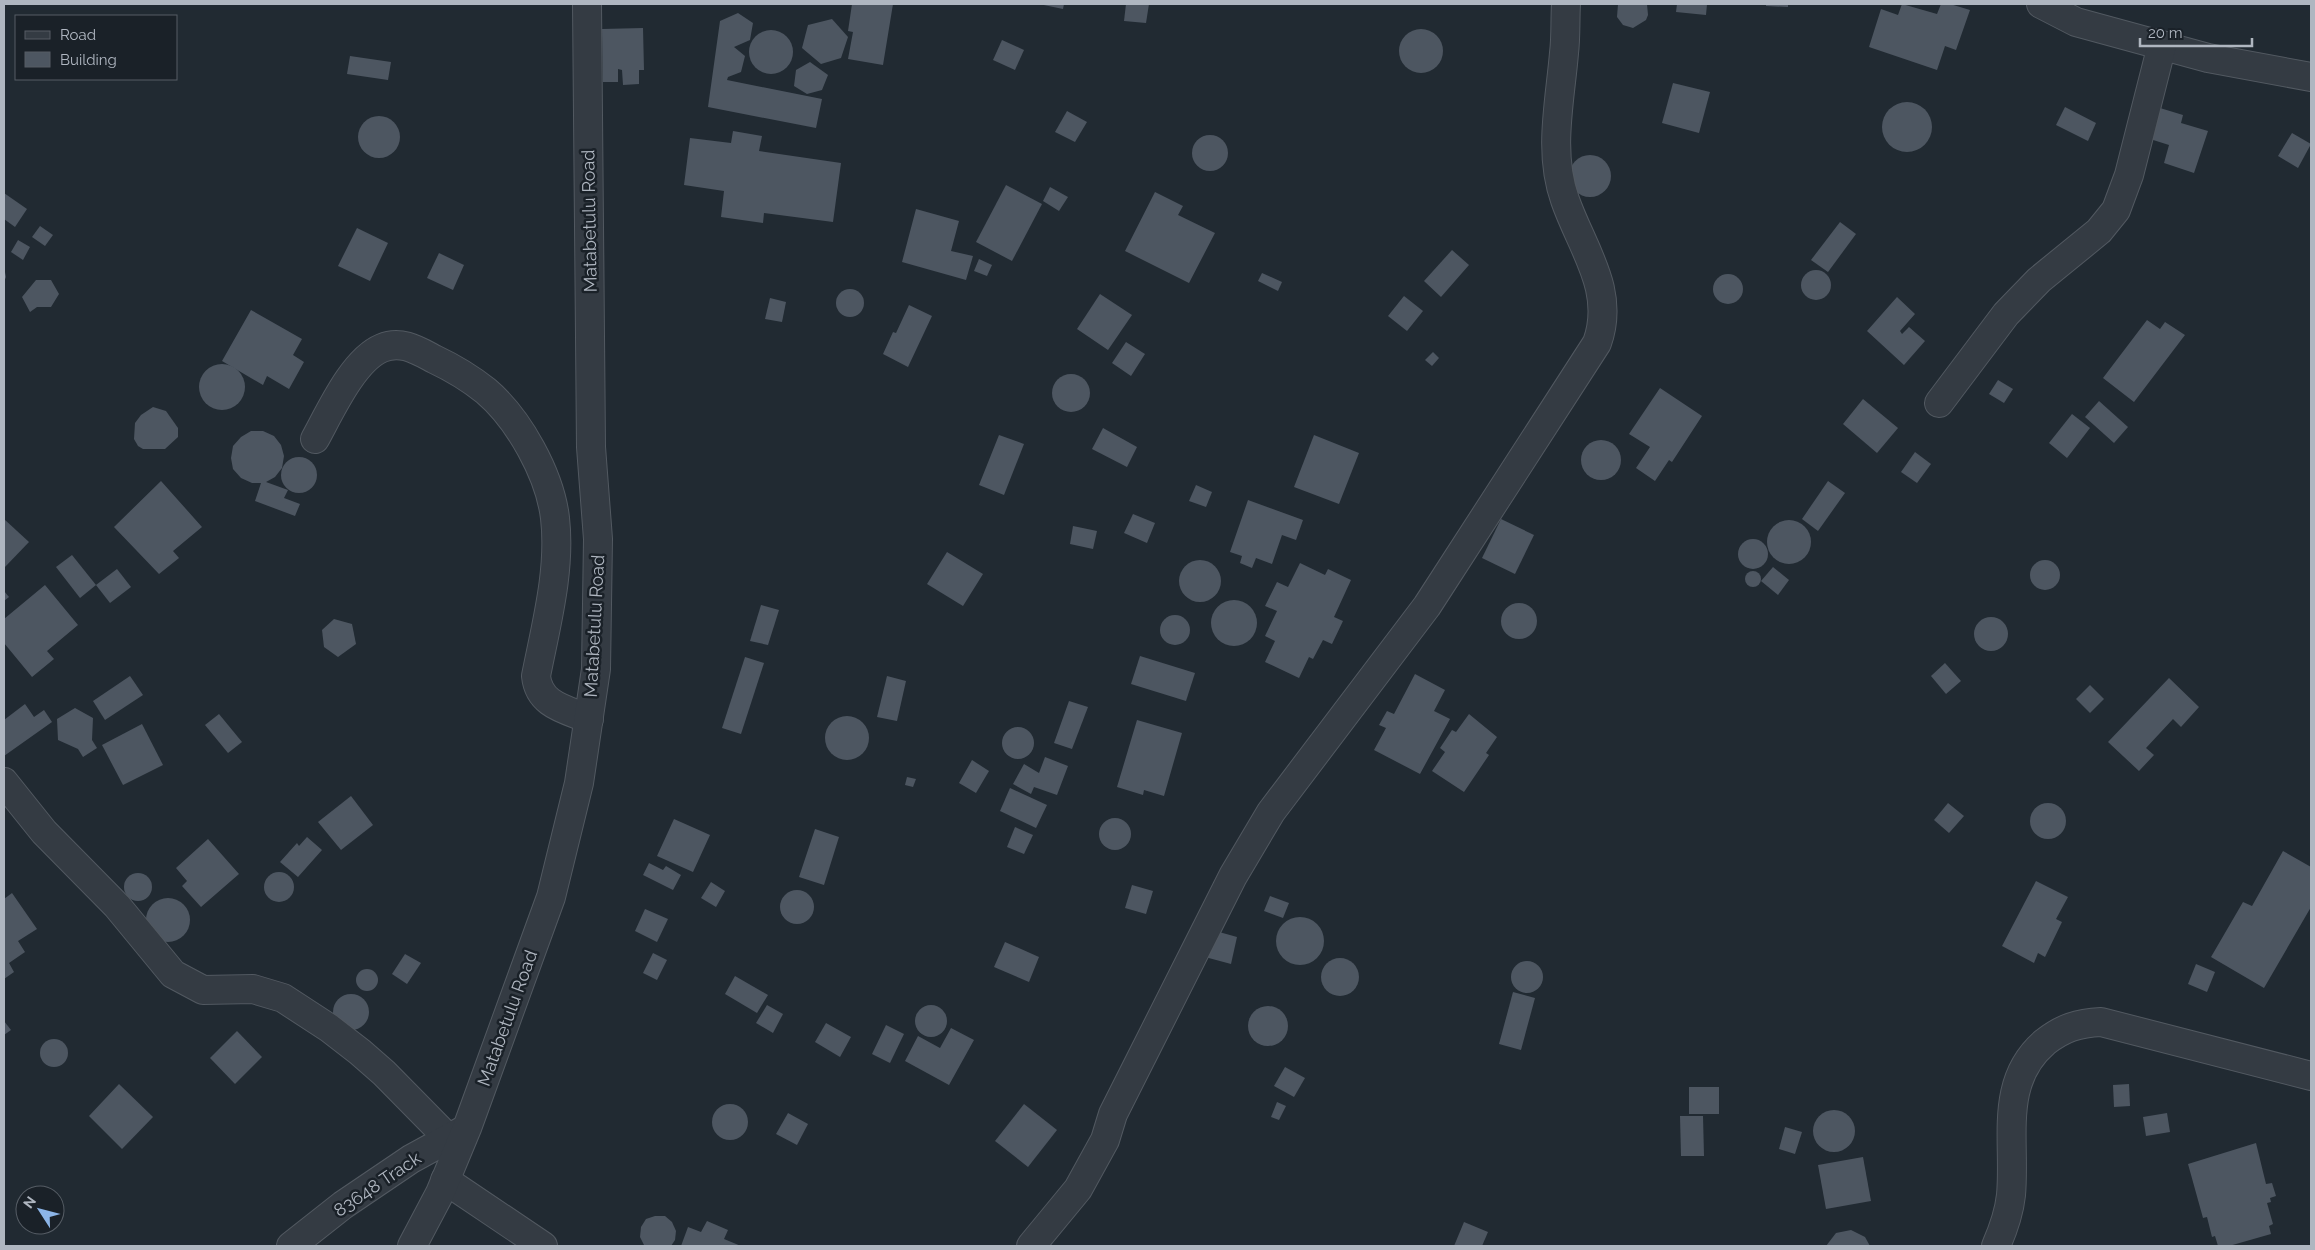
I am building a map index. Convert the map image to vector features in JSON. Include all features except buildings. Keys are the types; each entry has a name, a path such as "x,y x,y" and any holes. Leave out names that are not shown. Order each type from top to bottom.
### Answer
{"street":[{"name":"Matabetulu Road","path":"412,1246 445,1180 458,1133 551,897 579,783 589,719 596,669 598,539 591,447 587,4"},
{"path":"1031,1246 1078,1189 1105,1140 1113,1114 1233,876 1271,812 1427,606 1597,343 1603,327 1604,308 1596,274 1564,198 1557,161 1555,125 1564,52 1566,4"},
{"path":"2040,4 2076,22 2208,58 2311,78"},
{"path":"1939,403 2006,314 2039,280 2099,232 2116,210 2129,174 2162,45"},
{"path":"315,438 347,384 363,362 380,349 397,343 413,348 441,362 486,391 520,432 539,462 555,518 556,567 536,676 538,689 546,699 589,719"},
{"path":"4,782 44,832 117,906 172,974 203,990 253,989 283,998 329,1028 458,1133"},
{"path":"1996,1246 2006,1225 2011,1195 2012,1104 2017,1082 2035,1051 2057,1032 2080,1023 2101,1022 2311,1076"},
{"name":"83648 Track","path":"291,1246 343,1205 411,1160 458,1133"},
{"path":"445,1180 543,1246"}]}
